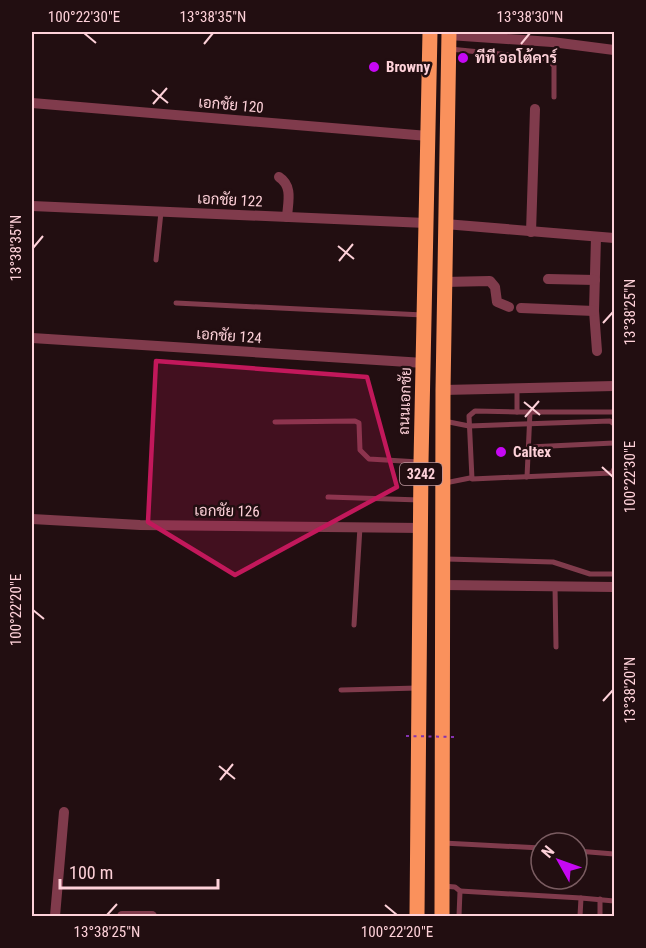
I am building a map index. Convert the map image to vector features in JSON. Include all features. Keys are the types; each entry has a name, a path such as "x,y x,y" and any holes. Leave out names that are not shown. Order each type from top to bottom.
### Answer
{"main road":[{"name":"ถนนเอกชัย","path":"417,916 421,462 430,32"},
{"name":"3242","path":"442,916 444,483 442,390 449,38"},
{"path":"418,724 442,726"}],"street":[{"path":"449,38 552,42 615,50"},
{"name":"เอกชัย 120","path":"32,103 428,136"},
{"path":"531,232 535,108"},
{"path":"279,177 287,182 289,188 287,217"},
{"name":"เอกชัย 122","path":"32,206 426,223"},
{"path":"445,224 615,238"},
{"path":"596,237 594,311 597,351"},
{"path":"548,279 595,280"},
{"path":"444,282 490,280 495,287 497,302 509,307"},
{"path":"521,308 594,311"},
{"name":"เอกชัย 124","path":"32,339 424,363"},
{"path":"442,390 615,386"},
{"name":"เอกชัย 126","path":"32,519 140,525 422,528"},
{"path":"443,585 615,587"},
{"path":"55,916 64,812"},
{"path":"122,916 152,916"}],"lane":[{"path":"449,38 548,59 554,66 554,97"},
{"path":"156,260 161,212"},
{"path":"176,303 424,315"},
{"path":"517,388 517,412"},
{"path":"470,478 468,416 475,411 615,412"},
{"path":"527,477 530,412"},
{"path":"274,422 355,421 359,423 360,450 369,459 421,462"},
{"path":"443,421 469,426 529,422 610,422 615,424"},
{"path":"529,447 615,443"},
{"path":"444,483 470,478 612,473 615,469"},
{"path":"328,497 422,500"},
{"path":"354,625 360,527"},
{"path":"444,559 553,562 590,574 615,574"},
{"path":"555,586 556,647"},
{"path":"341,690 419,688"},
{"path":"441,843 529,847"},
{"path":"589,852 615,854"},
{"path":"442,886 455,887 460,891 615,901"},
{"path":"459,916 460,891"},
{"path":"580,916 581,898"},
{"path":"600,899 600,916"}],"path":[{"path":"406,736 455,737"}],"highlighted area":[{"path":"156,361 367,377 397,487 235,575 148,522"}],"place":[{"name":"ทีที ออโต้คาร์","path":"463,58"},
{"name":"Browny","path":"374,67"},
{"name":"Caltex","path":"501,452"}]}
